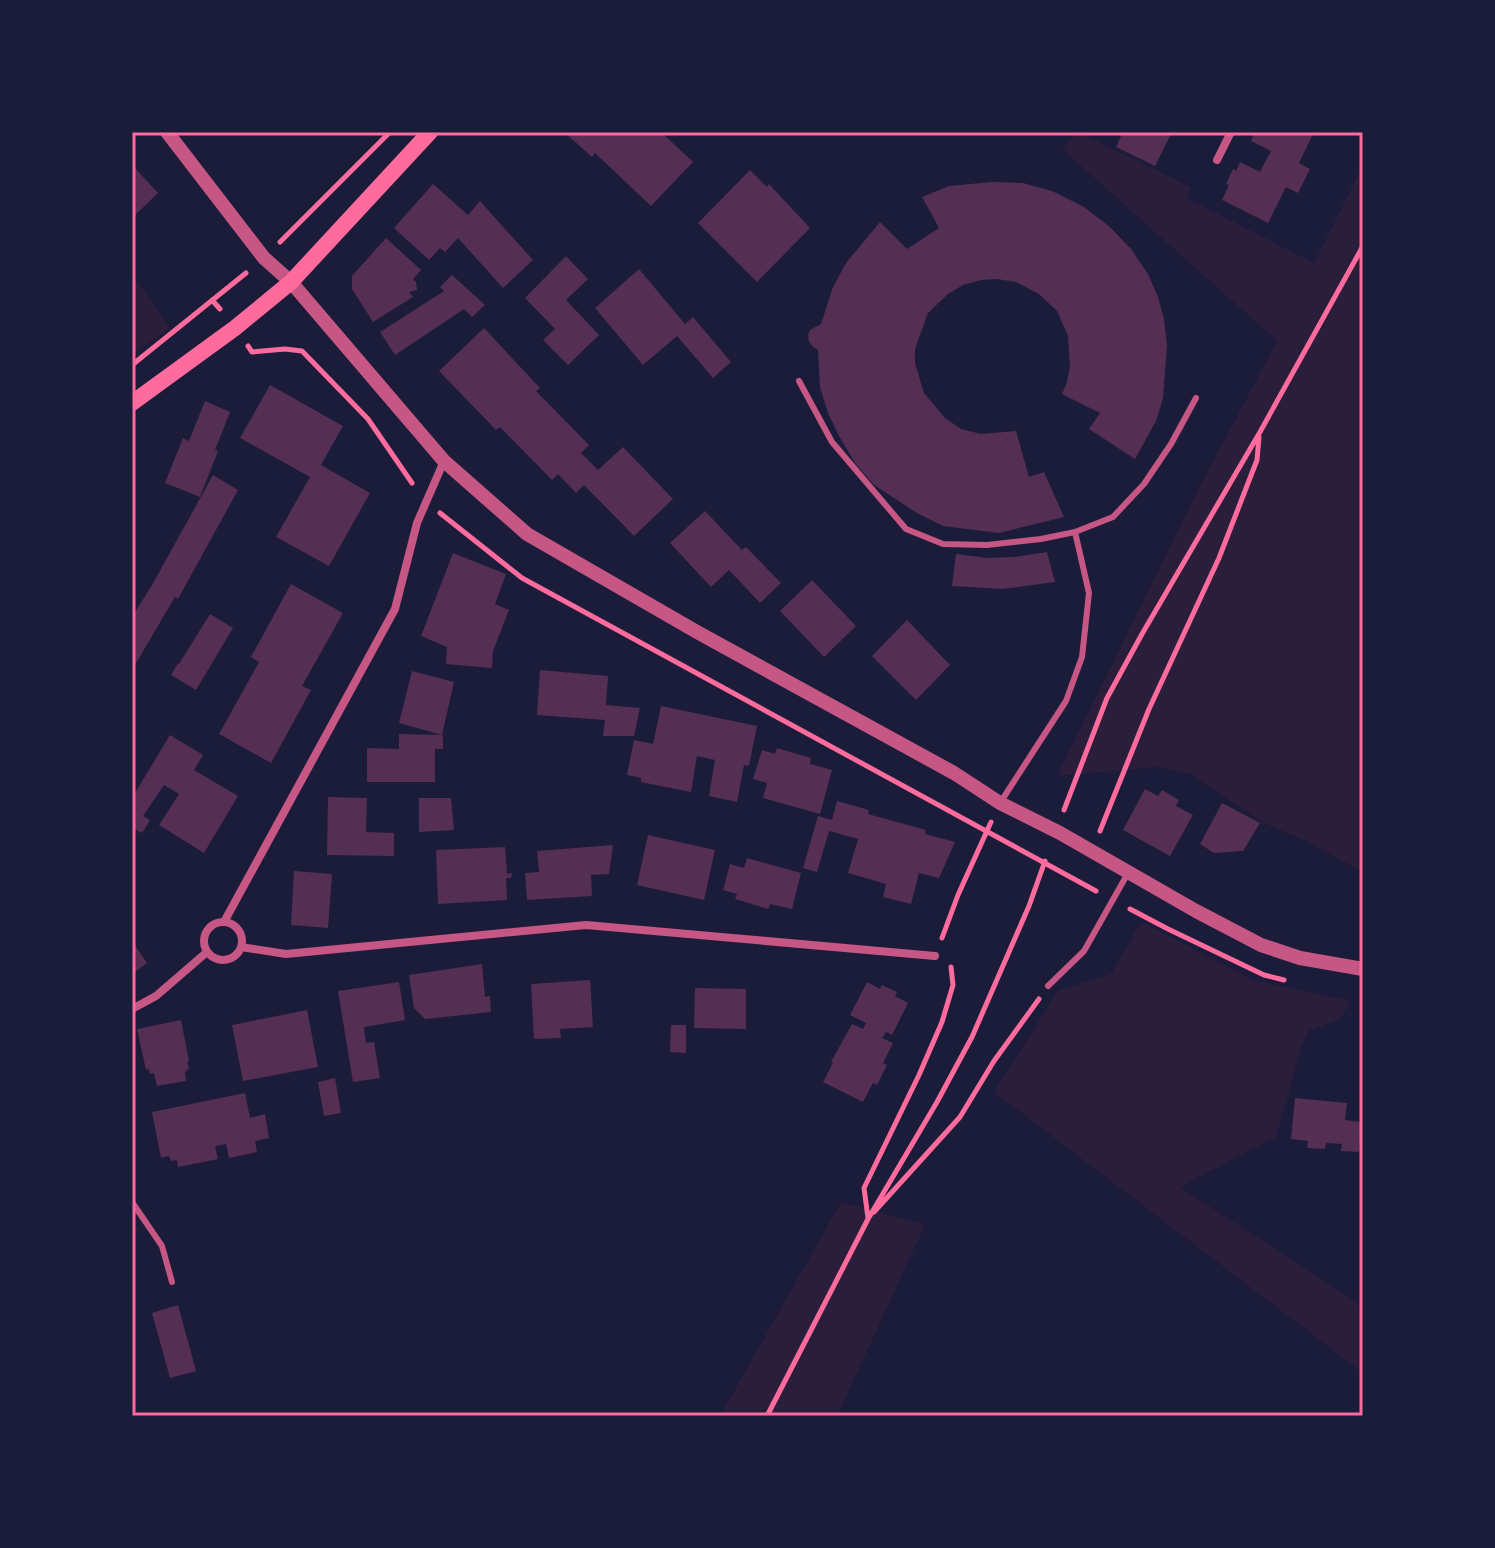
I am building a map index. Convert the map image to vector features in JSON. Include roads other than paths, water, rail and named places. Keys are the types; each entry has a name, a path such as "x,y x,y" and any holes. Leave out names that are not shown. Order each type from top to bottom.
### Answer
{"main road":[{"path":"132,403 235,328 291,282 430,132"}],"street":[{"path":"167,132 264,258 291,282 444,461 527,534 661,612 954,773 1000,803 1261,945 1300,958 1363,969"},
{"path":"1217,160 1231,132"},
{"path":"224,922 395,609 417,523 444,461"},
{"path":"216,923 233,925 241,939 241,947 229,959 213,958 204,944 205,935 216,923"},
{"path":"241,947 286,954 586,925 935,956"},
{"path":"132,1009 156,996 207,952"}],"lane":[{"path":"799,381 832,442 906,529 943,544 987,545 1041,539 1075,532 1113,517 1144,484 1171,444 1196,398"},
{"path":"1000,803 1066,701 1082,657 1089,593 1075,532"},
{"path":"1048,986 1084,951 1128,873"},
{"path":"132,1202 162,1246 172,1282"}]}
